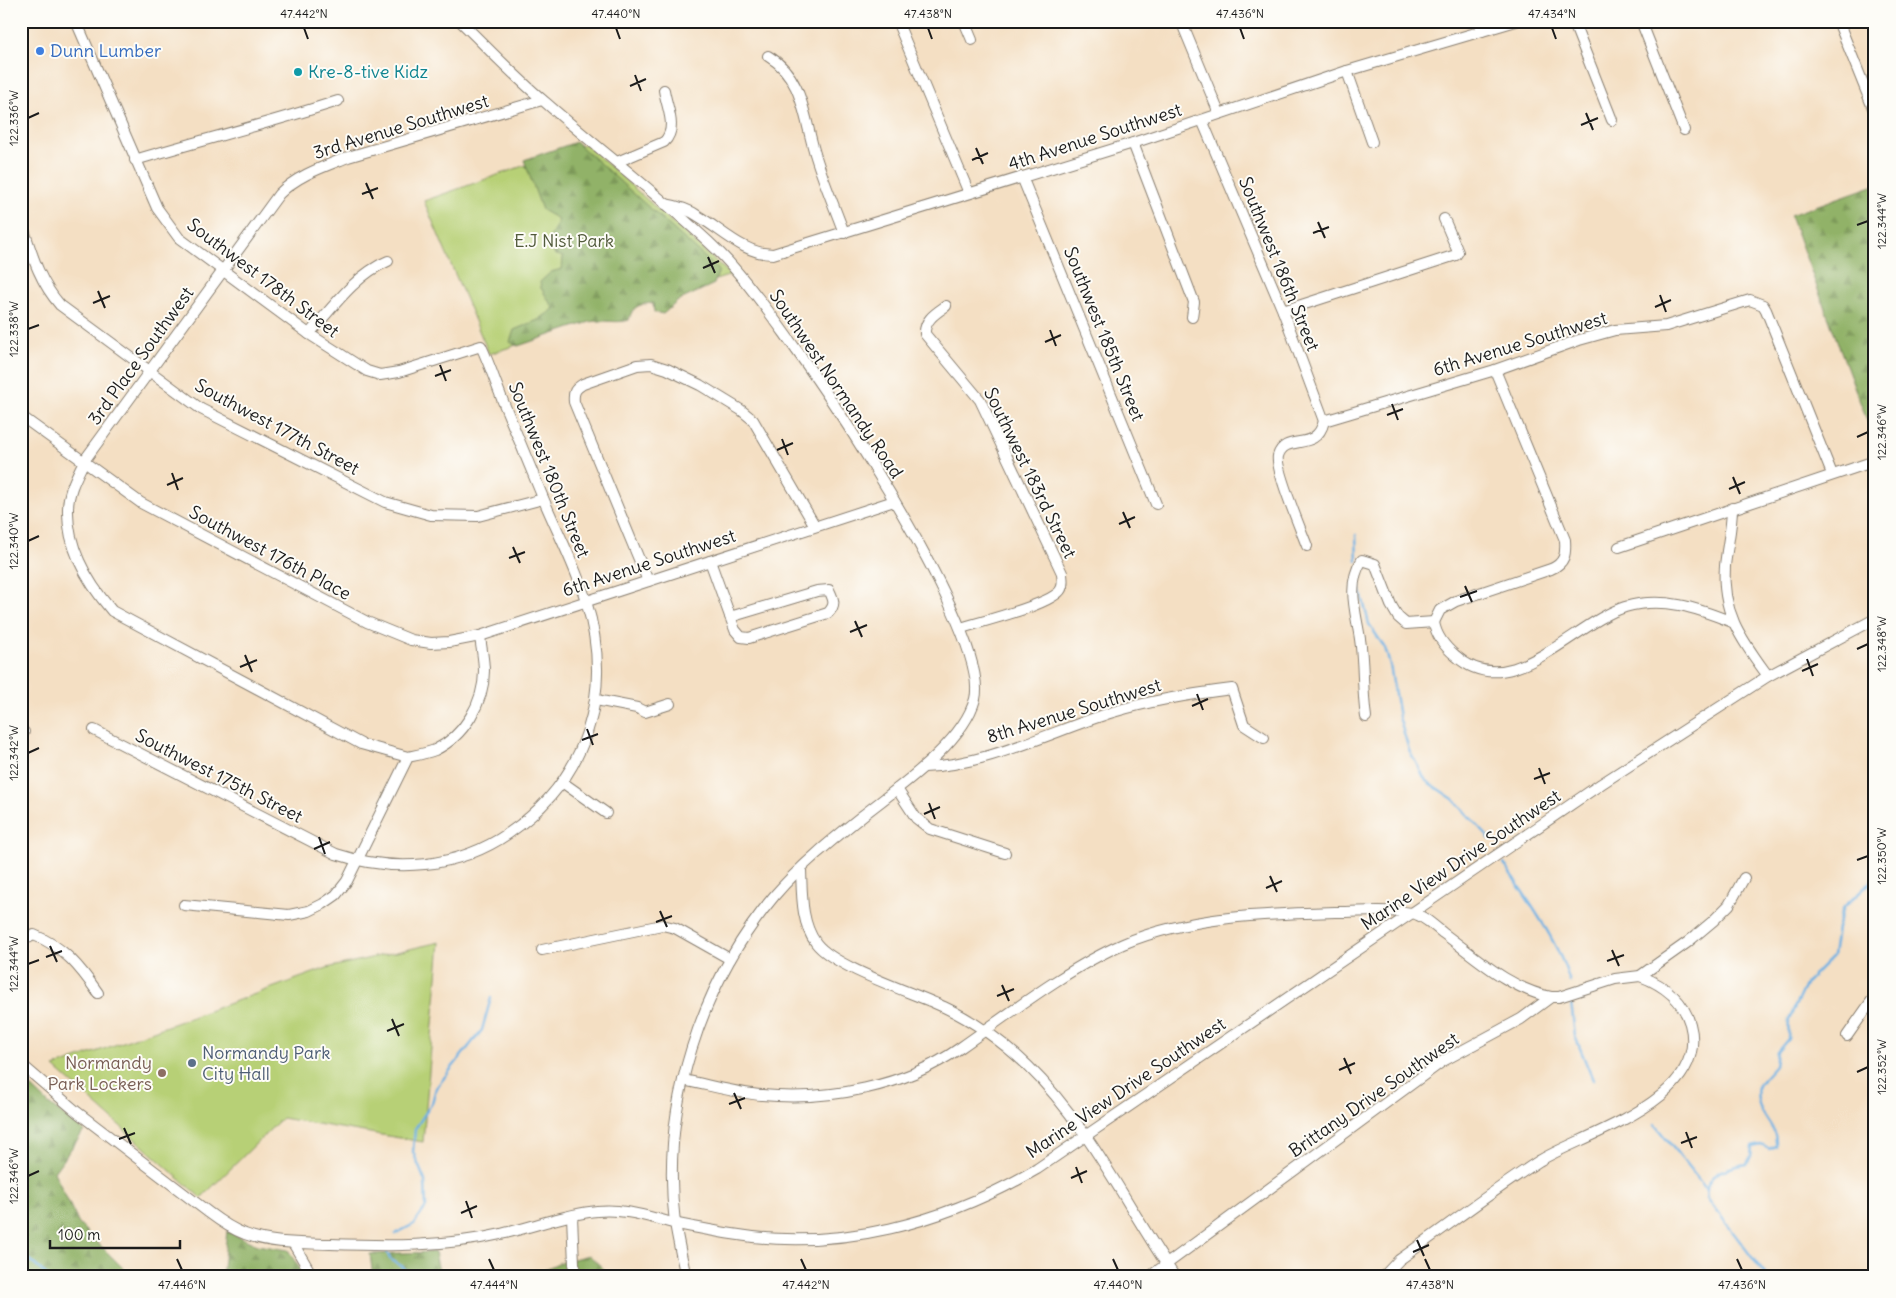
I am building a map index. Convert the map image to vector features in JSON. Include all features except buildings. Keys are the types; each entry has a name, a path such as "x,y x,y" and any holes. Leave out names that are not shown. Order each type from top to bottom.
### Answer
{"street":[{"name":"Southwest 178th Street","path":"76,21 157,208 167,225 179,238 309,334 358,367 380,375 399,372 480,346 483,352"},
{"name":"Southwest Normandy Road","path":"460,21 542,100 617,162 719,252 764,303 809,368 894,501 932,567 962,628 976,676 976,695 970,712 942,750 924,767 842,832 776,894 730,960 699,1026 683,1080 675,1130 672,1175 675,1223 686,1277"},
{"path":"898,21 968,193"},
{"path":"964,21 972,40"},
{"path":"1181,21 1218,113"},
{"name":"4th Avenue Southwest","path":"664,204 680,207 697,215 752,251 762,254 785,252 968,193 1133,143 1480,26 1516,21"},
{"path":"1572,21 1612,120"},
{"path":"1641,21 1684,130"},
{"path":"1838,21 1875,113"},
{"path":"768,56 780,63 790,74 804,105 816,157 844,233"},
{"path":"1347,71 1372,142"},
{"path":"617,162 664,142 670,137 672,130 664,90"},
{"name":"3rd Avenue Southwest","path":"224,270 279,194 289,184 303,176 348,157 542,100"},
{"path":"135,160 220,135 258,127 338,102"},
{"name":"Southwest 186th Street","path":"1202,120 1282,312 1324,422"},
{"path":"1133,143 1194,302 1192,317"},
{"name":"Southwest 185th Street","path":"1022,177 1156,504"},
{"path":"1282,312 1456,254 1458,252 1444,219"},
{"name":"Southwest 177th Street","path":"21,221 36,267 50,294 60,305 200,409 385,502 431,515 478,516 543,499"},
{"path":"309,334 360,277 374,267 388,261"},
{"name":"3rd Place Southwest","path":"224,270 84,461 72,488 68,507 73,542 90,582 112,611 362,744 408,757"},
{"name":"6th Avenue Southwest","path":"1324,422 1495,370 1615,330 1666,326 1744,301 1757,302 1766,310 1832,474"},
{"name":"Southwest 183rd Street","path":"946,306 929,319 925,327 925,334 980,400 1062,573 1061,589 1047,601 962,628"},
{"name":"Southwest 180th Street","path":"483,352 586,601 596,668 596,700 580,751 562,782"},
{"path":"648,581 574,402 575,388 637,365 651,364 667,369 700,385 754,420 815,526"},
{"path":"1495,370 1565,540 1564,560 1551,569 1452,603 1440,610 1434,622 1437,634 1447,649 1469,666 1486,671 1516,669 1529,663 1599,618 1626,607 1654,602 1675,603 1698,609 1732,622"},
{"name":"Southwest 176th Place","path":"21,416 141,503 367,622 411,640"},
{"path":"1307,546 1280,471 1278,456 1291,443 1318,436 1324,422"},
{"path":"1619,547 1875,461"},
{"name":"6th Avenue Southwest","path":"411,640 431,643 449,642 480,636 894,501"},
{"path":"1732,508 1732,528 1725,567 1725,588 1732,622 1768,676"},
{"path":"1366,717 1360,638 1353,604 1356,570 1362,560 1375,564 1398,617 1406,624 1434,622"},
{"path":"710,561 730,617 735,630 741,637 749,638 828,613 833,608 834,600 829,590 817,591 730,617"},
{"name":"Marine View Drive Southwest","path":"21,1064 25,1074 227,1226 246,1234 293,1243 398,1246 446,1242 499,1235 596,1211 637,1214 734,1235 782,1238 838,1237 895,1228 933,1218 1005,1188 1086,1136 1601,784 1768,676 1875,619"},
{"path":"184,905 289,915 309,911 336,895 347,881 358,861 408,757 434,750 450,740 464,727 473,714 482,691 484,671 480,636"},
{"name":"8th Avenue Southwest","path":"924,767 943,767 1024,745 1112,713 1167,698 1232,689 1244,725 1264,738"},
{"path":"596,700 637,708 645,712 670,704"},
{"name":"Southwest 175th Street","path":"94,730 304,838 358,861 396,866 426,866 475,851 499,841 543,806 562,782"},
{"path":"562,782 606,813"},
{"path":"897,788 916,818 930,829 1006,853"},
{"path":"801,870 805,917 809,930 816,942 827,954 852,968 947,1008 984,1030 1028,1066 1086,1136 1175,1277"},
{"name":"Brittany Drive Southwest","path":"1149,1277 1443,1062 1521,1019 1551,997 1559,998 1626,976 1640,976 1688,942 1729,905 1744,878"},
{"path":"683,1080 760,1095 803,1096 856,1090 894,1080 927,1068 959,1049 984,1030 1081,967 1122,944 1144,936 1188,925 1264,914 1414,913 1495,972 1531,992 1551,997"},
{"path":"542,950 662,924 675,928 730,960"},
{"path":"21,941 34,935 61,949 78,965 98,994"},
{"path":"1383,1277 1399,1260 1528,1169 1558,1151 1618,1125 1639,1112 1657,1099 1682,1072 1692,1049 1692,1034 1687,1016 1669,991 1656,982 1640,976"},
{"path":"1847,1036 1875,996"},
{"path":"572,1216 574,1264 578,1277"},
{"path":"293,1243 313,1277"}],"green space":[{"path":"576,142 719,270 714,284 678,301 663,314 654,312 653,303 644,304 634,309 629,320 620,322 590,322 518,346 510,342 514,330 538,320 554,309 541,288 540,282 551,272 562,269 563,257 554,254 551,240 558,219 542,210 524,160"},
{"name":"E.J Nist Park","path":"585,144 731,275 489,354 424,201"},
{"path":"1875,185 1875,442 1790,215"},
{"path":"440,942 423,1142 282,1118 201,1198 54,1067 327,968"},
{"path":"27,1083 50,1105 84,1131 54,1172 79,1224 132,1277 21,1277 21,1086"},
{"path":"227,1231 257,1245 288,1250 305,1277 222,1277"},
{"path":"435,1252 440,1277 373,1277 370,1254"},
{"path":"589,1255 612,1277 529,1277 558,1263"}],"waterway":[{"path":"1356,535 1357,561"},
{"path":"1359,584 1369,624 1385,648 1390,665 1399,717 1409,750 1426,781 1453,799 1490,839"},
{"path":"1504,863 1550,935 1570,982"},
{"path":"1767,1277 1707,1198 1707,1189 1709,1182 1718,1173 1732,1167 1747,1164 1751,1156 1752,1147 1761,1145 1769,1149 1776,1146 1773,1130 1759,1105 1757,1096 1758,1085 1775,1066 1777,1052 1788,1039 1789,1019 1806,983 1833,956 1837,928 1844,907 1871,882 1875,873"},
{"path":"395,1234 414,1224 426,1207 425,1181 413,1152 415,1129 432,1103 436,1088 482,1030 491,998"},
{"path":"1571,1002 1575,1036 1593,1080"},
{"path":"1655,1125 1706,1189"},
{"path":"387,1252 390,1259 403,1267 412,1277"},
{"path":"21,1258 29,1260 49,1277"}],"place":[{"name":"Dunn Lumber","path":"40,51"},
{"name":"Kre-8-tive Kidz","path":"298,72"},
{"name":"Normandy Park City Hall","path":"192,1063"},
{"name":"Normandy Park Lockers","path":"162,1073"}]}
